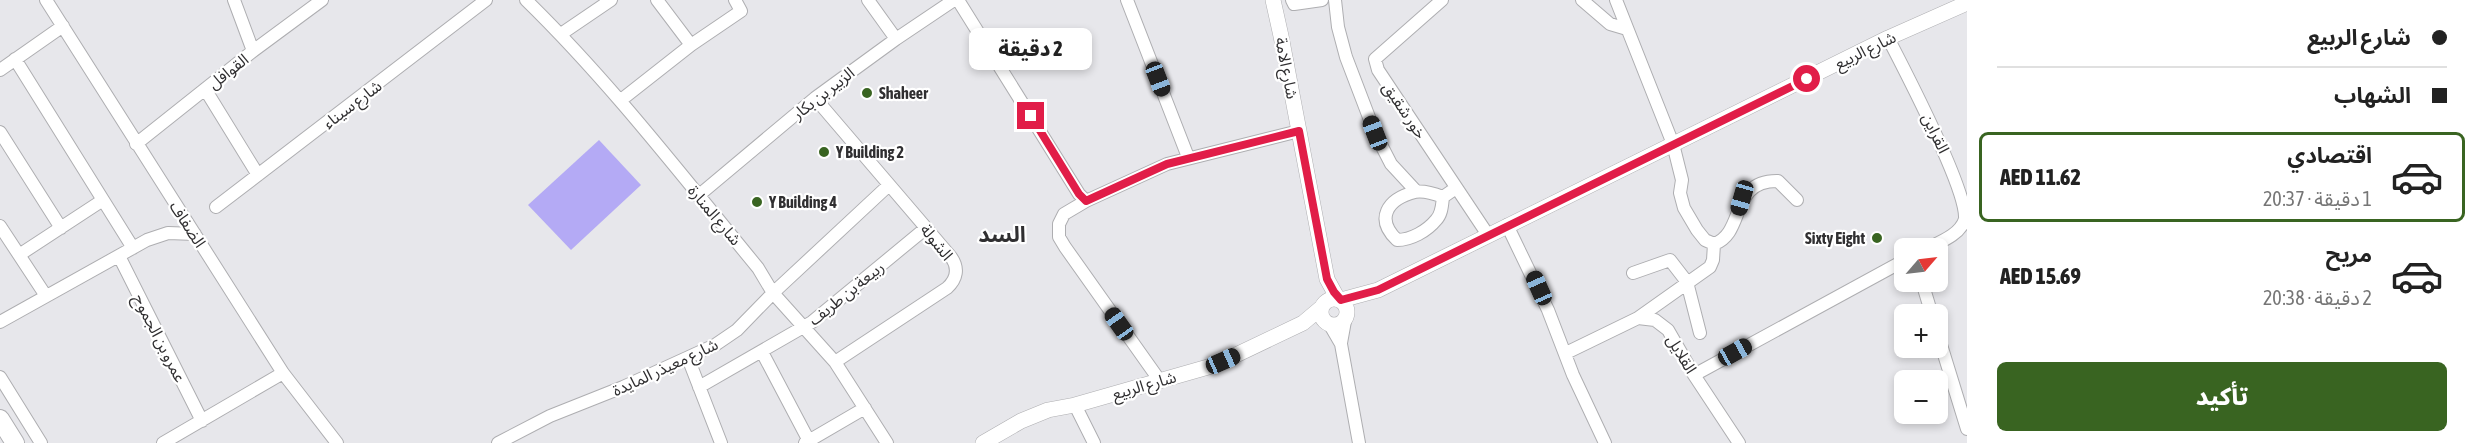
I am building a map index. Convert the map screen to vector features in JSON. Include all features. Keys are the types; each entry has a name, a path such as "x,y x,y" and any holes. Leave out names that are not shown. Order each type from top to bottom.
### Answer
{"main road":[{"path":"0,419 15,443"}],"street":[{"name":"الضفاف","path":"46,0 283,372 337,443"},
{"path":"234,0 253,51"},
{"name":"القوافل","path":"136,144 253,51 322,0"},
{"name":"شارع سيناء","path":"216,207 486,0"},
{"name":"شارع المنارة","path":"526,0 561,34 621,100 758,268 773,293 835,362 887,443"},
{"path":"561,34 611,0"},
{"path":"657,0 691,45"},
{"path":"868,0 896,39"},
{"path":"956,0 1079,194 1086,201"},
{"name":"الزبير بن بكار","path":"698,196 814,98 896,39 956,0"},
{"path":"1127,0 1188,157"},
{"name":"شارع الامة","path":"1273,0 1327,279 1322,305"},
{"path":"1292,0 1298,5 1322,0"},
{"path":"1335,0 1338,27 1346,57 1375,133 1391,165 1416,191 1443,197 1456,188"},
{"name":"خور شقيق","path":"1442,0 1382,50 1375,59 1378,70 1488,235"},
{"path":"1582,0 1610,24 1627,29"},
{"path":"1616,0 1673,144 1682,180 1680,193 1684,208 1696,230 1705,240 1714,244 1722,241 1733,225 1742,198 1752,189 1771,181 1778,182 1797,200"},
{"name":"شارع الربيع","path":"983,443 1021,421 1048,410 1075,405 1215,364 1303,323 1337,321 1378,290 1888,38 1967,3"},
{"path":"621,100 738,5"},
{"path":"0,70 63,26"},
{"name":"القراين","path":"1888,38 1944,146 1965,203 1965,219 1957,232 1946,238"},
{"path":"15,59 134,248"},
{"path":"205,89 258,175"},
{"name":"الشولة","path":"814,98 955,262 956,274 951,284 835,362"},
{"path":"1160,381 1059,237 1059,224 1064,214 1148,172 1188,157 1299,131"},
{"path":"0,132 61,228"},
{"name":"شارع معيذر المايدة","path":"498,443 550,416 623,387 715,345 737,330 773,293 889,185"},
{"path":"1416,191 1394,203 1386,211 1384,218 1388,232 1397,240 1411,238 1437,220 1442,211 1443,197"},
{"path":"20,255 103,200"},
{"path":"1508,225 1548,310 1573,375 1605,443"},
{"path":"0,226 46,296"},
{"name":"ربيعة بن طريف","path":"699,387 805,327 926,228"},
{"path":"0,322 156,236 168,233 195,234"},
{"path":"1566,353 1638,318 1710,267 1714,244"},
{"name":"عمرو بن الجموح","path":"119,256 202,421"},
{"path":"1633,273 1664,260 1670,260 1687,282 1701,333"},
{"path":"1694,375 1894,266"},
{"name":"شارع الامة","path":"1327,279 1340,299"},
{"name":"شارع الربيع","path":"1340,299 1378,290"},
{"path":"1337,321 1321,316 1322,305 1333,298 1340,299 1347,306 1337,321 1359,443"},
{"name":"شارع الربيع","path":"1303,323 1322,305"},
{"name":"القلايل","path":"1638,318 1646,317 1662,324 1739,443"},
{"path":"762,352 807,442 865,408"},
{"path":"688,358 721,443"},
{"path":"1945,358 1967,429"},
{"path":"163,443 283,372"},
{"path":"0,376 41,443"},
{"path":"1075,405 1094,443"}],"shaded area":[{"path":"599,140 641,185 571,250 528,205"}],"place":[{"name":"Shaheer","path":"867,93"},
{"name":"Y Building 2","path":"824,152"},
{"name":"Y Building 4","path":"757,202"},
{"name":"Sixty Eight","path":"1877,238"}],"district":[{"name":"السد","path":"1002,234"}],"route":[{"path":"1031,116 1079,194 1086,201 1148,172 1188,157 1299,131 1327,279 1338,299 1341,300 1378,290 1807,79"}]}
